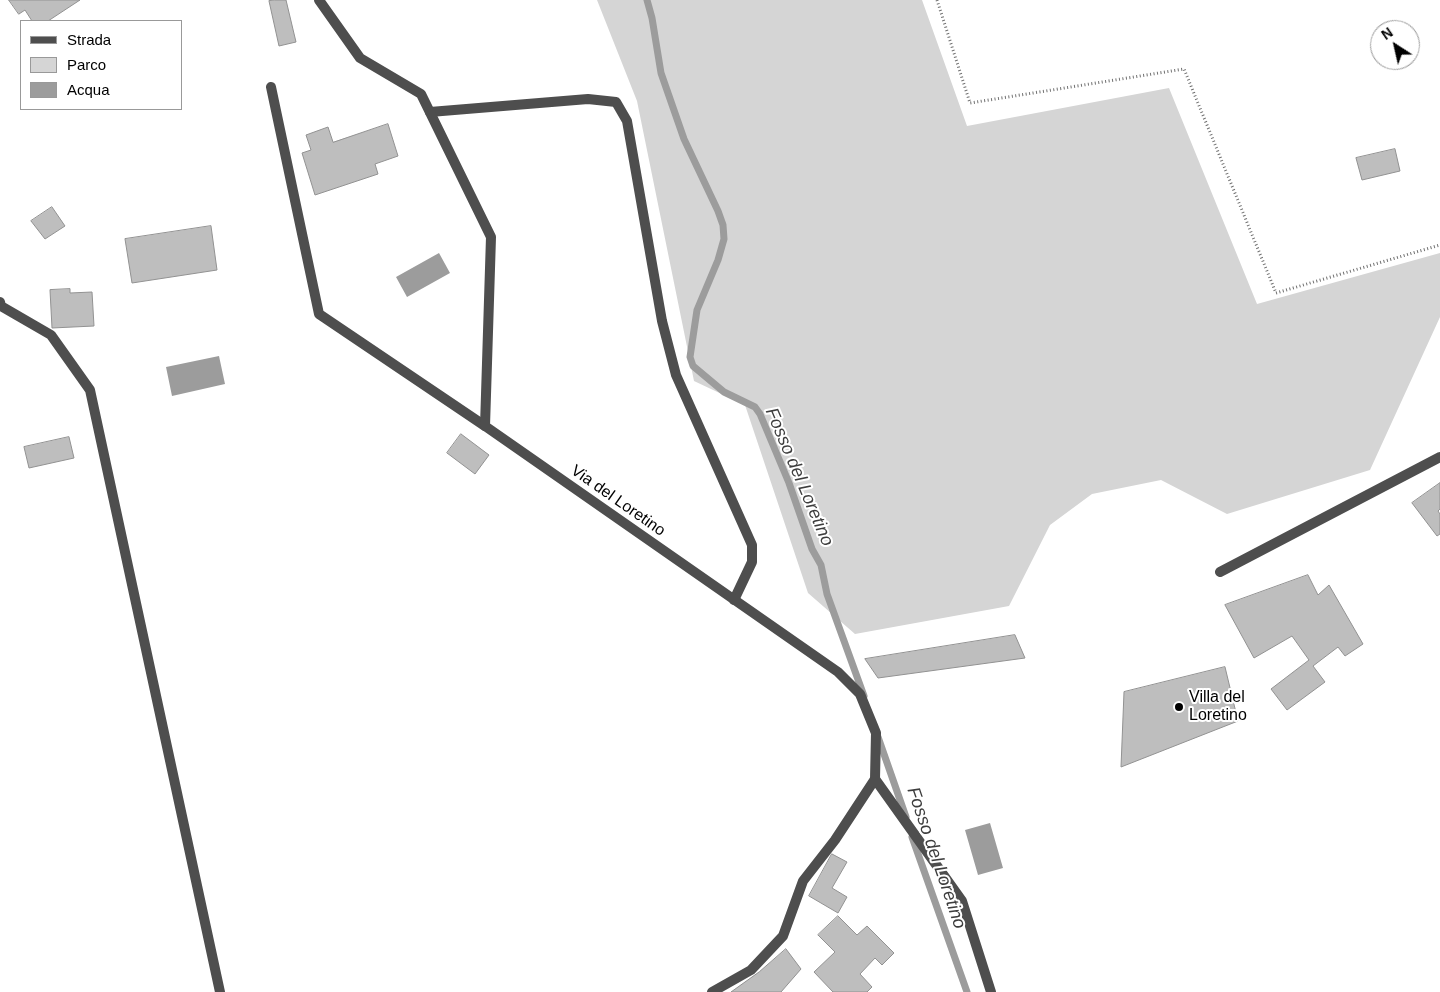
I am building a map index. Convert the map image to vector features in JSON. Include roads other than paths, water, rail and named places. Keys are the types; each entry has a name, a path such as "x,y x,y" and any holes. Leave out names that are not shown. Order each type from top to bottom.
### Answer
{"street":[{"path":"319,0 360,58 421,94 491,237 485,426"},
{"name":"Via del Loretino","path":"271,87 319,314 485,426 838,672 860,694 876,733 875,779"},
{"path":"430,112 588,99 616,102 628,121 662,321 676,375 752,545 752,562 734,600"},
{"path":"0,302 1,306 51,335 90,390 220,992"},
{"path":"1220,572 1440,457"},
{"path":"712,992 752,970 783,936 803,881 834,840 875,779 962,900 991,992"}],"water":[{"path":"439,253 450,273 407,297 396,277"},
{"path":"219,356 225,384 172,396 166,367"},
{"path":"990,823 1003,868 978,875 965,830"}],"waterway":[{"name":"Fosso del Loretino","path":"647,0 652,18 661,73 684,139 723,225 724,239 718,260 697,310 690,357 693,366 724,392 755,407 760,414 789,483 812,549 821,565 827,594 864,696"},
{"name":"Fosso del Loretino","path":"878,737 906,817"},
{"name":"Fosso del Loretino","path":"912,837 967,992"}],"place":[{"name":"Villa del Loretino","path":"1179,707"}]}
